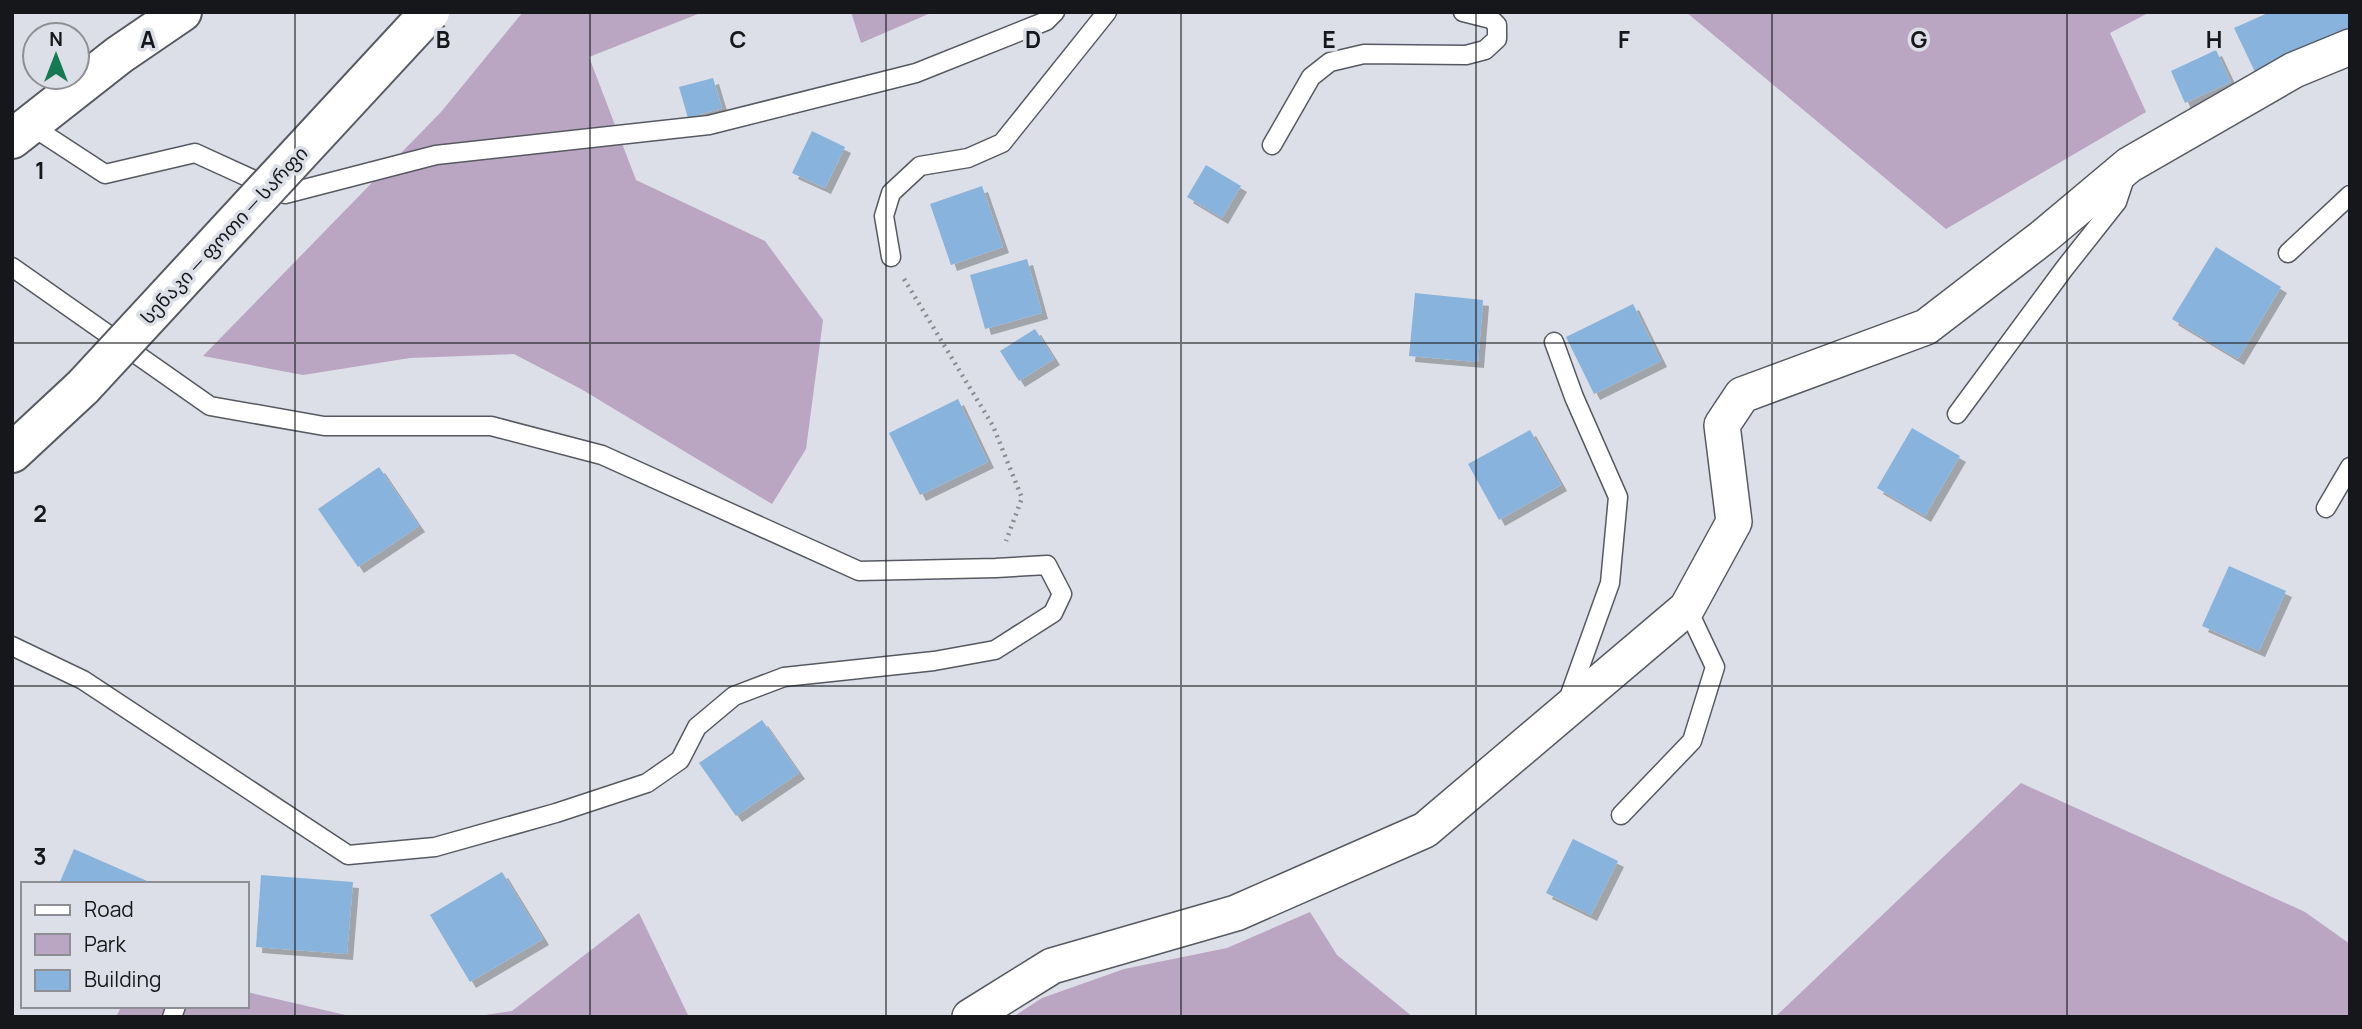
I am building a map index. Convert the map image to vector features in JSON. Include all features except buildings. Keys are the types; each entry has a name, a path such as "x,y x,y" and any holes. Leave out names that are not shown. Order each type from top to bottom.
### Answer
{"main road":[{"path":"21,132 119,55 182,12"},
{"name":"სენაკი — ფოთი — სარფი","path":"12,453 83,387 430,12"}],"street":[{"path":"970,1017 1052,966 1236,913 1424,830 1688,608 1734,522 1722,425 1742,395 1926,327 2043,237 2129,165 2294,70 2350,47"}],"lane":[{"path":"21,132 105,174 195,153 285,194 436,155 709,125 916,73 1046,21 1055,12"},
{"path":"891,257 884,216 891,193 920,166 968,158 1002,143 1107,12"},
{"path":"1272,145 1311,77 1330,62 1364,54 1466,55 1485,50 1497,38 1497,25 1491,19 1463,12"},
{"path":"1957,414 2117,202 2129,165"},
{"path":"2288,253 2350,195"},
{"path":"12,267 210,405 324,426 491,426 602,455 859,572 1047,565 1062,594 1053,612 995,650 934,661 784,677 734,696 697,727 680,760 647,783 435,848 348,855 83,680 12,646"},
{"path":"1553,342 1618,497 1610,583 1563,713"},
{"path":"2326,508 2350,467"},
{"path":"1621,815 1692,741 1715,667 1688,608"}],"path":[{"path":"891,257 993,426 1022,498 996,569"}],"green space":[{"path":"523,12 703,12 589,57 636,180 765,241 823,320 806,449 772,504 581,389 514,354 410,358 303,375 203,356 441,112"},
{"path":"851,12 933,12 861,43"},
{"path":"1686,12 2150,12 2110,33 2146,112 1946,229"},
{"path":"2021,783 2305,912 2350,944 2350,1017 1775,1017"},
{"path":"1310,912 1337,955 1413,1017 1013,1017 1042,998 1124,969 1227,948"},
{"path":"639,913 689,1017 472,1017 512,1011"},
{"path":"248,992 354,1017 116,1017 120,1008 248,1008"}]}
